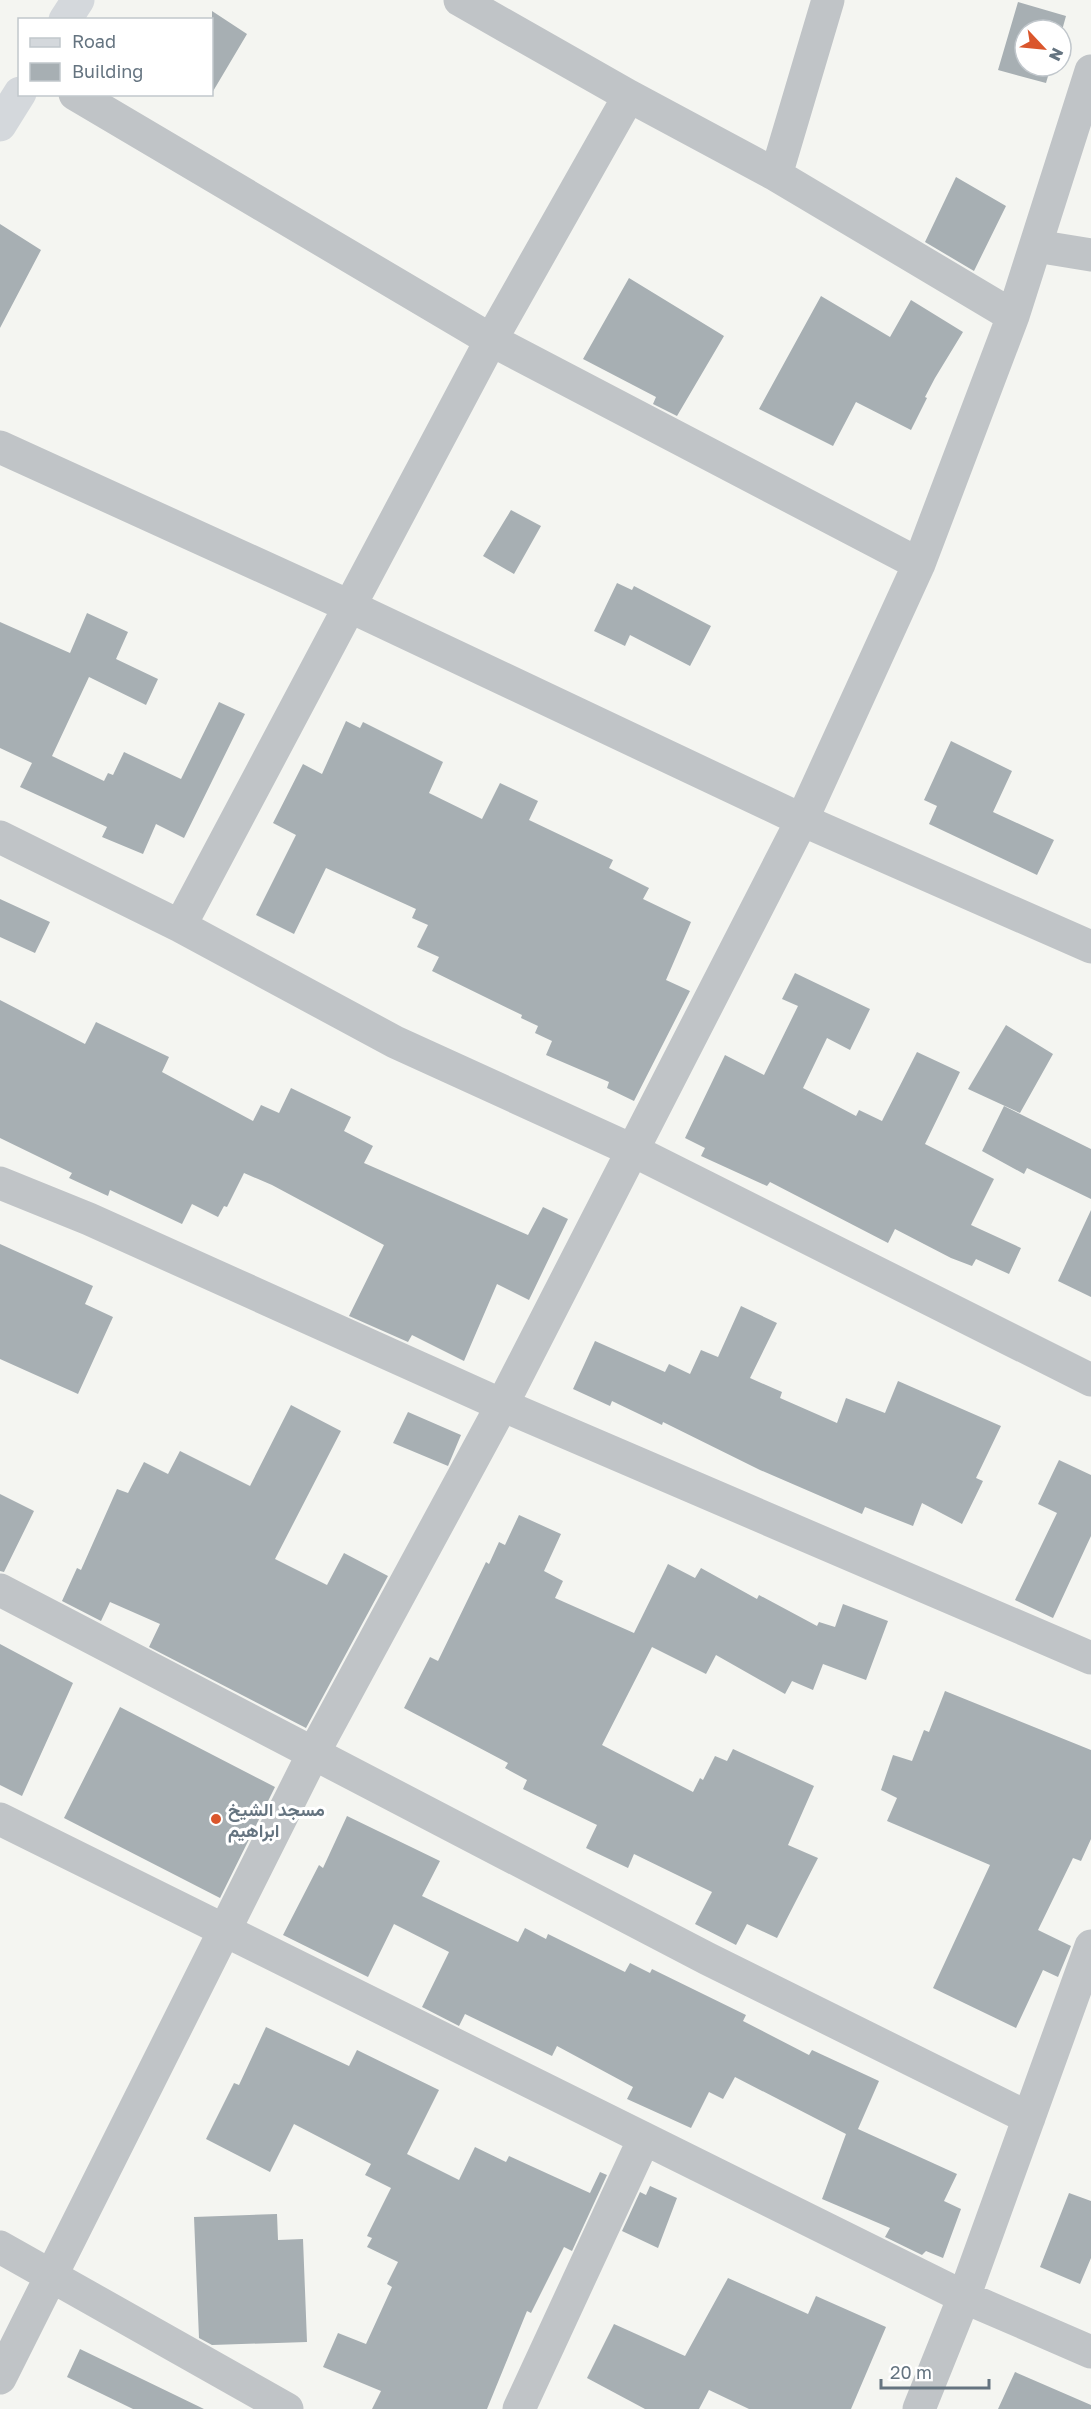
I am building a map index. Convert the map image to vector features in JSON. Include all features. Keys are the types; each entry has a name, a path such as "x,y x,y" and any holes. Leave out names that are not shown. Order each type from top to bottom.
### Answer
{"street":[{"path":"67,18 78,0"},
{"path":"776,175 828,0"},
{"path":"469,2 629,96 776,175 1012,316"},
{"path":"0,2378 313,1754 502,1405 802,820 919,564 1012,316 1091,71"},
{"path":"0,125 18,96"},
{"path":"78,96 491,340 919,564"},
{"path":"180,926 491,340 629,96"},
{"path":"1036,246 1091,255"},
{"path":"0,447 349,606 802,820 1091,947"},
{"path":"0,837 180,926 395,1042 634,1151 1091,1380"},
{"path":"0,1183 89,1219 502,1405 1091,1658"},
{"path":"0,1590 698,1954 1029,2118"},
{"path":"0,1819 964,2297 1091,2352"},
{"path":"919,2409 964,2297 1091,1946"},
{"path":"519,2409 644,2139"},
{"path":"0,2247 287,2409"}],"building":[{"path":"1018,2 1066,16 1065,18 1013,18"},
{"path":"212,11 247,34 213,91 213,18"},
{"path":"1013,19 1013,74 998,70"},
{"path":"1028,78 1047,78 1046,83"},
{"path":"956,177 1006,206 974,271 925,242"},
{"path":"0,224 41,250 0,328"},
{"path":"629,278 724,336 677,416 653,404 656,397 583,359"},
{"path":"821,296 890,337 911,300 963,332 935,378 911,430 856,402 833,446 759,409"},
{"path":"511,510 541,526 514,574 483,556"},
{"path":"617,583 632,590 634,586 711,626 690,666 630,635 625,646 594,631"},
{"path":"87,613 128,632 116,659 158,679 146,705 89,677 52,756 104,781 108,773 113,775 124,752 181,779 219,702 245,714 184,838 156,824 143,854 102,837 107,827 20,787 32,763 0,748 0,622 70,653"},
{"path":"346,721 360,728 363,722 443,762 429,793 482,819 500,783 538,801 529,820 613,860 609,868 649,888 643,899 691,922 666,980 690,991 634,1101 607,1088 609,1082 546,1055 552,1041 535,1033 538,1026 521,1018 522,1015 432,971 439,957 417,947 428,925 412,918 416,909 326,868 294,934 256,915 296,835 273,823 303,764 322,774"},
{"path":"951,741 1012,771 993,812 1054,840 1037,875 929,824 937,806 924,800"},
{"path":"0,899 50,922 35,953 0,937"},
{"path":"795,973 870,1009 850,1050 827,1038 803,1088 856,1116 859,1110 882,1121 917,1052 960,1072 925,1144 994,1179 971,1225 1021,1248 1009,1274 976,1259 972,1266 951,1258 895,1229 888,1243 770,1182 767,1186 701,1156 705,1148 685,1138 725,1055 764,1075 798,1006 782,999"},
{"path":"0,1000 85,1044 96,1022 169,1057 162,1072 253,1121 261,1105 279,1113 291,1088 351,1117 344,1131 373,1146 364,1163 528,1235 543,1207 568,1219 529,1300 497,1284 464,1361 412,1335 408,1342 349,1316 384,1245 272,1185 244,1173 227,1207 224,1206 218,1217 192,1204 182,1224 110,1190 108,1196 69,1178 72,1173 0,1138"},
{"path":"1006,1025 1053,1054 1020,1113 968,1089"},
{"path":"1004,1106 1091,1149 1091,1199 1027,1168 1024,1174 982,1151"},
{"path":"1091,1210 1091,1297 1058,1281"},
{"path":"0,1244 93,1286 85,1304 113,1317 78,1394 0,1359"},
{"path":"741,1306 777,1323 750,1378 782,1392 780,1398 837,1423 846,1398 885,1413 898,1381 1001,1426 976,1478 983,1481 962,1524 922,1503 913,1526 865,1507 862,1514 760,1470 663,1422 662,1425 612,1401 610,1406 573,1389 595,1341 665,1372 669,1364 690,1374 701,1350 718,1357"},
{"path":"291,1405 341,1431 275,1559 327,1585 344,1553 388,1576 306,1728 149,1647 160,1624 110,1602 101,1621 62,1601 77,1568 81,1570 117,1489 128,1493 144,1462 168,1474 180,1451 250,1486"},
{"path":"408,1412 461,1435 448,1466 393,1443"},
{"path":"1059,1460 1091,1475 1091,1536 1053,1618 1015,1600 1057,1513 1038,1504"},
{"path":"0,1494 34,1511 4,1572 0,1571"},
{"path":"519,1515 561,1534 544,1571 563,1581 555,1598 634,1633 668,1564 695,1578 701,1568 757,1599 759,1595 817,1626 819,1622 835,1627 843,1604 888,1621 866,1680 823,1664 813,1690 792,1681 785,1694 716,1655 706,1674 652,1647 602,1745 693,1792 700,1778 703,1780 715,1756 727,1761 733,1749 814,1786 788,1845 818,1858 777,1938 747,1924 736,1945 695,1924 712,1892 634,1854 628,1868 586,1848 597,1825 523,1789 527,1780 505,1768 508,1763 404,1708 430,1657 438,1661 486,1562 489,1564 499,1542 505,1545"},
{"path":"0,1644 73,1683 22,1796 0,1785"},
{"path":"945,1691 1091,1750 1091,1839 1081,1861 1073,1858 1038,1930 1071,1946 1058,1977 1043,1970 1016,2028 933,1988 990,1865 887,1821 897,1798 881,1790 893,1755 912,1761 924,1730 929,1732"},
{"path":"120,1707 275,1787 220,1898 64,1818"},
{"path":"347,1816 440,1861 422,1896 518,1942 525,1928 546,1939 548,1934 625,1972 630,1963 650,1973 652,1969 746,2015 743,2021 809,2055 812,2050 879,2081 858,2129 957,2174 944,2201 961,2209 943,2258 926,2251 922,2255 885,2237 890,2228 822,2199 846,2134 735,2077 723,2099 709,2092 691,2128 627,2099 633,2087 557,2046 552,2056 465,2014 459,2026 422,2007 449,1952 394,1924 368,1977 283,1935 319,1865 323,1868"},
{"path":"266,2027 349,2066 357,2050 439,2090 407,2154 459,2180 475,2147 506,2162 509,2156 590,2193 600,2172 607,2175 572,2251 564,2247 531,2313 527,2311 487,2409 372,2409 381,2391 323,2367 338,2333 366,2344 392,2287 387,2284 398,2262 367,2247 372,2238 367,2236 391,2188 365,2175 371,2164 294,2124 270,2172 206,2139 234,2083 239,2085"},
{"path":"650,2186 677,2198 658,2248 622,2231 640,2192 646,2195"},
{"path":"1069,2193 1091,2201 1091,2258 1080,2284 1040,2267"},
{"path":"277,2214 278,2240 303,2239 307,2342 212,2345 199,2338 194,2217"},
{"path":"728,2278 808,2314 816,2296 886,2327 851,2409 749,2409 709,2390 699,2409 645,2409 587,2378 614,2324 685,2356"},
{"path":"80,2349 204,2409 133,2409 67,2377"},
{"path":"1015,2372 1091,2405 1091,2409 998,2409"}],"place":[{"name":"مسجد الشيخ ابراهيم","path":"216,1819"}]}
